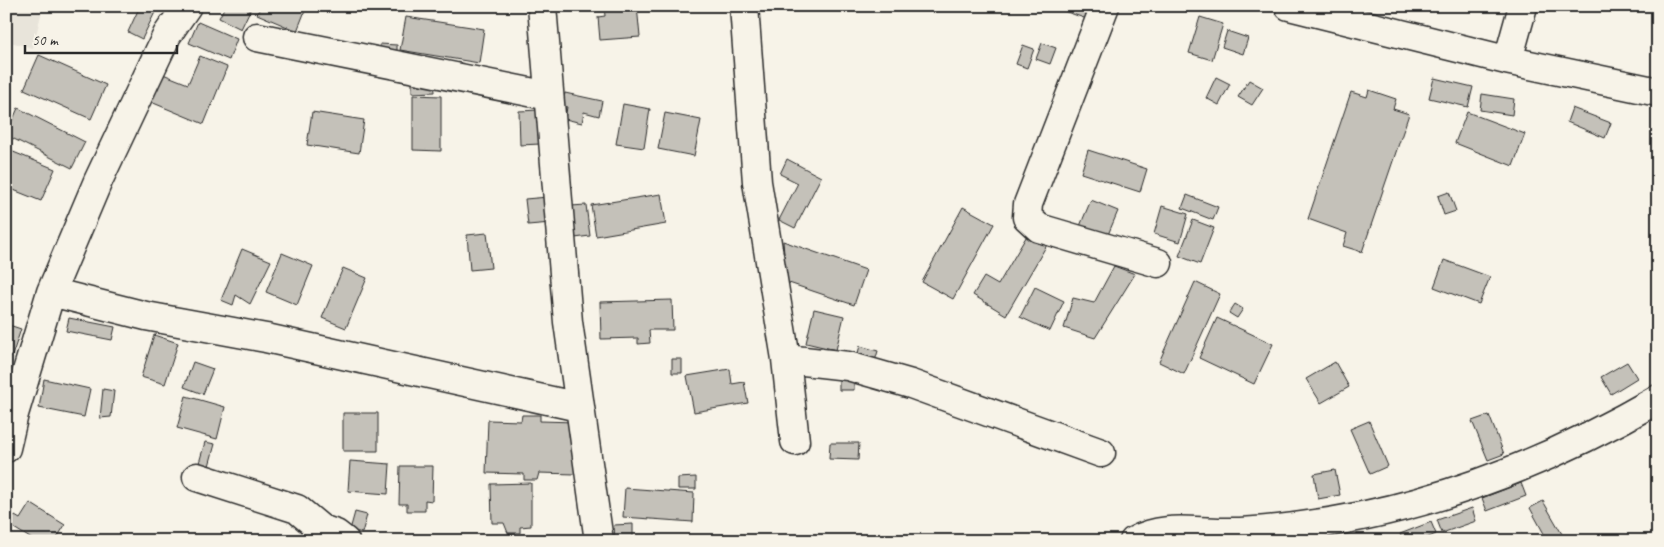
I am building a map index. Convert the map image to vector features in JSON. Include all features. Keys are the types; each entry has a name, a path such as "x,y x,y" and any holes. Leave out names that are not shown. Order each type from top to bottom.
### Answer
{"street":[{"path":"6,448 14,414 51,292 98,181 167,34 187,6"},
{"path":"542,6 568,322 599,541"},
{"path":"744,6 757,182 786,359 795,441"},
{"path":"1105,6 1028,204 1027,217 1039,228 1158,262"},
{"path":"1508,60 1522,6"},
{"path":"1301,8 1508,60 1658,92"},
{"path":"257,37 549,96"},
{"path":"51,292 146,316 285,342 579,407"},
{"path":"786,359 848,366 911,384 1101,453"},
{"path":"1134,541 1147,534 1161,531 1224,532 1302,526 1394,510 1454,491 1571,445 1658,399"},
{"path":"197,477 297,509 326,537"}],"shaded area":[{"path":"6,6 43,6 33,48 6,41"}],"building":[{"path":"140,6 158,6 142,39 128,32"},
{"path":"225,6 252,6 241,29 219,18"},
{"path":"261,6 307,6 297,31 257,14"},
{"path":"604,6 637,6 640,37 600,40 598,17 605,16"},
{"path":"1062,6 1091,6 1087,19 1061,10"},
{"path":"406,17 484,29 479,63 400,50"},
{"path":"1200,17 1223,24 1212,60 1189,53"},
{"path":"198,22 237,39 229,60 189,43"},
{"path":"1227,31 1248,38 1243,54 1222,47"},
{"path":"1042,43 1056,48 1050,64 1036,59"},
{"path":"380,44 397,45 397,57 380,56"},
{"path":"1023,45 1034,49 1027,68 1016,64"},
{"path":"39,55 106,85 91,119 24,89"},
{"path":"200,56 227,67 204,124 151,102 163,74 188,84"},
{"path":"1216,77 1230,84 1219,105 1206,98"},
{"path":"1434,78 1473,87 1468,107 1429,98"},
{"path":"434,79 435,92 412,93 412,80"},
{"path":"1249,80 1263,88 1252,105 1238,97"},
{"path":"1369,90 1396,99 1393,109 1409,114 1362,252 1343,246 1347,233 1308,219 1351,92 1367,97"},
{"path":"565,93 602,101 599,116 584,112 582,123 565,119 567,107 562,106"},
{"path":"1482,94 1514,99 1512,115 1480,110"},
{"path":"413,95 441,96 441,151 413,150"},
{"path":"623,104 650,109 644,148 616,144"},
{"path":"18,108 85,142 72,168 6,135"},
{"path":"1572,108 1611,123 1605,138 1567,122"},
{"path":"539,110 540,144 520,145 519,111"},
{"path":"312,112 364,120 359,153 307,145"},
{"path":"1467,112 1525,134 1513,166 1455,143"},
{"path":"665,113 701,120 694,156 658,149"},
{"path":"6,149 55,169 41,201 6,187"},
{"path":"1088,150 1147,169 1140,192 1081,173"},
{"path":"787,159 821,177 795,228 779,220 798,183 780,174"},
{"path":"1449,192 1456,211 1444,215 1438,196"},
{"path":"661,194 666,224 596,236 591,205"},
{"path":"1187,195 1218,207 1213,220 1182,208"},
{"path":"548,197 551,223 528,225 525,199"},
{"path":"1091,200 1118,211 1107,237 1080,226"},
{"path":"586,205 590,236 575,238 571,206"},
{"path":"1162,206 1188,214 1180,242 1154,234"},
{"path":"963,207 994,224 953,299 922,282"},
{"path":"1193,220 1214,228 1200,264 1179,256"},
{"path":"1029,232 1048,243 1006,315 973,295 984,277 998,285"},
{"path":"487,233 491,268 470,270 467,235"},
{"path":"783,241 866,270 854,305 786,282"},
{"path":"242,249 271,261 250,304 236,295 233,305 221,300"},
{"path":"282,253 313,266 297,305 266,292"},
{"path":"1444,260 1490,277 1479,304 1434,287"},
{"path":"1114,266 1135,274 1095,338 1064,328 1073,298 1094,303"},
{"path":"343,268 367,278 346,328 322,318"},
{"path":"1195,282 1220,294 1184,374 1159,362"},
{"path":"1035,287 1064,301 1050,331 1020,317"},
{"path":"672,300 673,330 649,330 650,343 638,344 638,338 601,339 600,302"},
{"path":"1235,304 1243,309 1237,318 1229,313"},
{"path":"814,309 844,316 836,350 806,343"},
{"path":"69,318 115,327 112,340 66,331"},
{"path":"1217,318 1273,344 1254,384 1199,358"},
{"path":"6,324 21,329 12,356 6,354"},
{"path":"154,335 178,343 165,384 141,377"},
{"path":"860,346 878,351 875,361 857,356"},
{"path":"672,359 682,359 682,373 672,373"},
{"path":"193,362 213,369 203,394 184,387"},
{"path":"1335,362 1349,387 1321,403 1306,379"},
{"path":"1627,362 1637,378 1611,394 1601,377"},
{"path":"730,369 732,384 744,382 748,403 694,412 687,376"},
{"path":"839,376 854,376 854,390 839,390"},
{"path":"44,379 90,389 84,417 39,408"},
{"path":"103,389 114,391 111,417 100,418"},
{"path":"186,396 225,407 217,439 177,428"},
{"path":"343,413 378,413 378,451 343,451"},
{"path":"522,415 540,415 540,421 576,422 575,474 539,473 537,480 524,480 524,474 486,473 488,420 521,421"},
{"path":"1489,415 1504,454 1488,460 1472,421"},
{"path":"1369,421 1388,466 1370,474 1350,429"},
{"path":"205,442 215,444 209,466 199,463"},
{"path":"830,443 859,443 858,460 829,459"},
{"path":"350,461 390,464 388,494 348,491"},
{"path":"400,466 433,466 432,501 425,500 425,511 407,511 407,504 399,504"},
{"path":"1335,470 1340,495 1318,499 1314,474"},
{"path":"696,477 696,489 678,489 678,478"},
{"path":"531,483 531,526 520,527 520,533 508,533 504,523 492,523 491,484"},
{"path":"1521,483 1526,496 1487,511 1482,498"},
{"path":"625,488 694,493 693,522 623,517"},
{"path":"1543,501 1566,541 1548,541 1530,508"},
{"path":"30,503 65,525 55,541 35,541 9,525 10,513 20,519"},
{"path":"1472,508 1476,521 1442,533 1437,520"},
{"path":"355,512 367,515 362,533 350,530"},
{"path":"1431,522 1436,534 1419,541 1403,541 1400,534"},
{"path":"633,524 633,541 615,541 614,525"}]}
